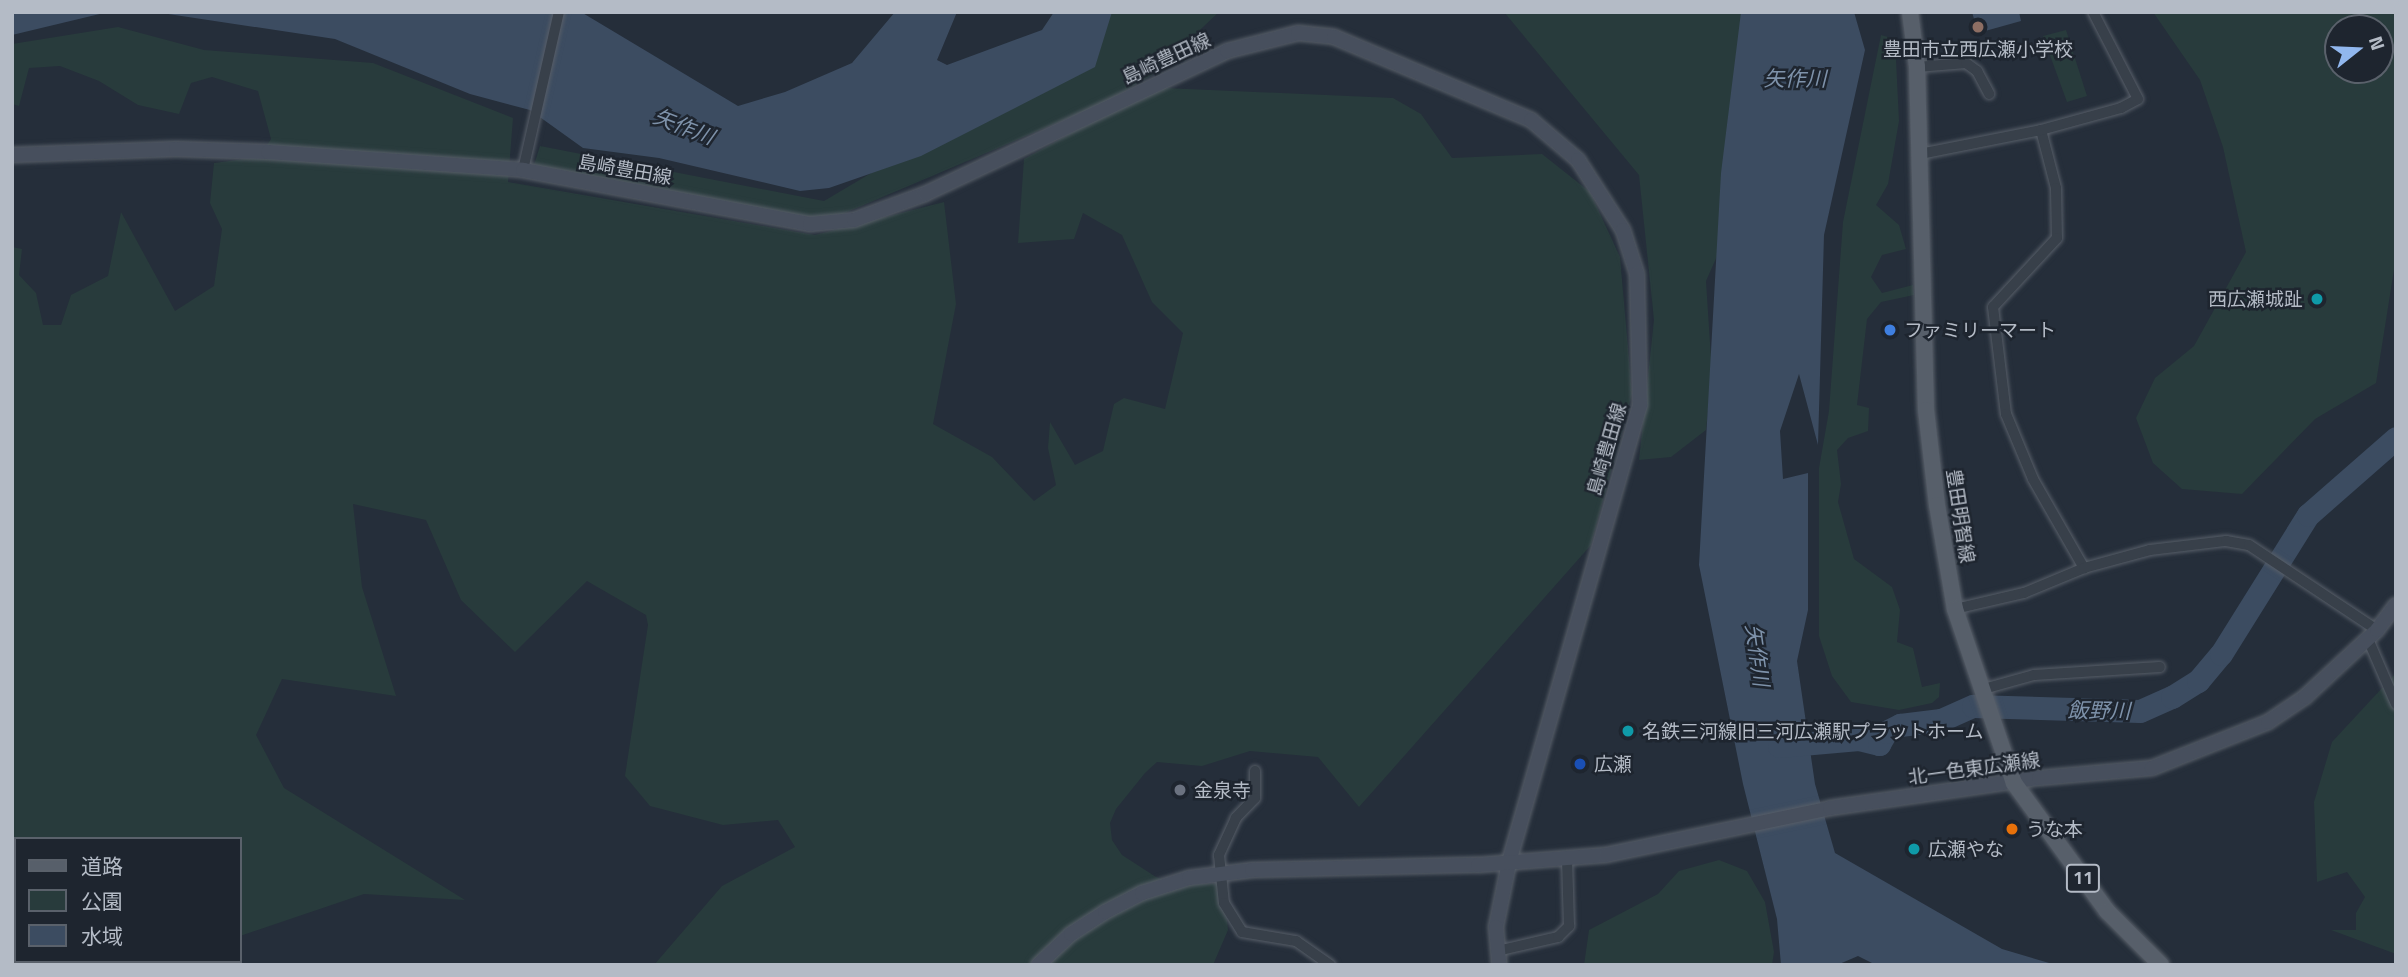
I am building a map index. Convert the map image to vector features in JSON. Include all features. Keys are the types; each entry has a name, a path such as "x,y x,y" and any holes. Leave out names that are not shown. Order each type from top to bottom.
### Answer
{"main road":[{"name":"豊田明智線","path":"1910,12 1917,67 1926,410 1937,505 1955,609 1980,693 2014,783 2107,911 2161,965"},
{"name":"島崎豊田線","path":"12,155 176,149 524,163 788,223 854,220 925,194 1227,51 1298,33 1334,37 1531,120 1578,160 1623,230 1637,274 1640,405 1508,863 1496,927 1498,958"},
{"name":"北一色東広瀬線","path":"1038,965 1071,934 1142,893 1189,878 1223,873 1567,859 1636,851 1863,803 2152,768 2248,733 2305,697 2373,635 2396,605"}],"street":[{"path":"524,163 559,12"},
{"path":"1920,154 2042,130 2121,108 2138,99 2092,12"},
{"path":"1917,67 1966,63 1977,71 1989,94"},
{"path":"2042,130 2056,188 2057,238 1993,307 1999,369 2014,436 2033,479 2084,568"},
{"path":"1955,609 2024,593 2084,568 2150,550 2218,541 2249,545 2295,574 2373,635 2396,704"},
{"path":"1980,693 2034,675 2161,667"},
{"path":"1255,771 1255,798 1236,818 1222,845 1224,902 1242,932 1296,941 1330,965"},
{"path":"1498,958 1558,937 1569,926 1567,859"}],"green space":[{"path":"1107,12 1219,12 1152,75 1106,102 826,221 534,165 540,146 824,201 932,137"},
{"path":"1504,12 1761,12 1730,227 1706,281 1712,373 1706,430 1671,457 1639,460 1654,320 1639,175"},
{"path":"2153,12 2396,12 2396,257 2376,383 2315,419 2242,494 2182,489 2153,463 2136,418 2155,378 2194,346 2246,252 2223,147 2200,80"},
{"path":"118,27 204,50 373,63 513,118 508,182 815,235 944,202 956,304 933,424 992,457 1034,501 1056,485 1048,448 1050,422 1075,465 1103,451 1114,404 1124,398 1165,409 1183,333 1152,302 1122,235 1083,213 1074,239 1018,243 1024,159 1102,116 1165,88 1393,98 1421,114 1452,158 1542,154 1590,192 1620,257 1632,394 1591,545 1359,807 1318,757 1250,751 1202,766 1157,762 1116,809 1110,823 1112,840 1122,855 1156,877 1181,885 1223,883 1228,930 1213,965 654,965 722,886 795,847 778,820 723,825 650,806 625,776 648,625 646,615 587,581 515,652 461,600 426,520 353,504 362,587 396,696 282,679 256,735 284,788 465,900 364,894 242,935 242,837 14,837 14,963 99,963 12,965 12,247 22,249 19,275 36,293 43,325 61,325 71,295 108,276 121,212 175,311 214,286 222,229 210,203 214,163 259,157 271,139 258,91 212,77 191,83 179,114 138,105 99,81 60,66 29,68 19,106 12,104 12,44"},
{"path":"2066,30 2087,96 2067,102 2043,36"},
{"path":"1881,35 1895,39 1899,121 1888,184 1876,205 1899,225 1906,249 1882,255 1871,277 1882,293 1913,285 1914,295 1881,302 1867,319 1857,405 1869,408 1868,431 1848,438 1837,450 1841,484 1838,502 1854,559 1892,587 1900,610 1897,642 1913,648 1922,687 1940,683 1939,697 1932,703 1899,710 1851,702 1832,676 1819,636 1819,468 1829,411 1843,222"},
{"path":"2396,673 2396,954 2331,930 2356,930 2356,913 2365,897 2347,872 2317,882 2314,802 2332,742"},
{"path":"1719,860 1747,871 1765,902 1774,952 1772,965 1584,965 1589,930 1658,894 1679,871"}],"water":[{"path":"12,12 108,12 12,35"},
{"name":"矢作川","path":"155,12 581,12 738,106 785,92 852,63 895,12 957,12 937,60 947,65 1042,30 1054,12 1112,12 1095,67 921,156 829,188 800,191 659,158 583,148 530,110 470,94 335,39"},
{"name":"矢作川","path":"1741,12 1854,12 1865,50 1824,235 1818,445 1799,374 1780,431 1783,479 1808,473 1808,610 1797,661 1815,784 1835,853 2002,949 2056,965 1876,965 1858,956 1837,965 1781,965 1777,919 1743,784 1699,565 1721,173"},
{"path":"1972,12 2019,12 2021,21 1978,33"}],"waterway":[{"name":"飯野川","path":"1779,746 1859,739 1879,744 1886,732 1900,725 1941,720 1973,706 2140,711 2172,697 2198,681 2221,654 2308,515 2396,438"}],"place":[{"name":"豊田市立西広瀬小学校","path":"1978,27"},
{"name":"西広瀬城趾","path":"2317,299"},
{"name":"ファミリーマート","path":"1890,330"},
{"name":"名鉄三河線旧三河広瀬駅プラットホーム","path":"1628,731"},
{"name":"広瀬","path":"1580,764"},
{"name":"金泉寺","path":"1180,790"},
{"name":"うな本","path":"2012,829"},
{"name":"広瀬やな","path":"1914,849"}]}
